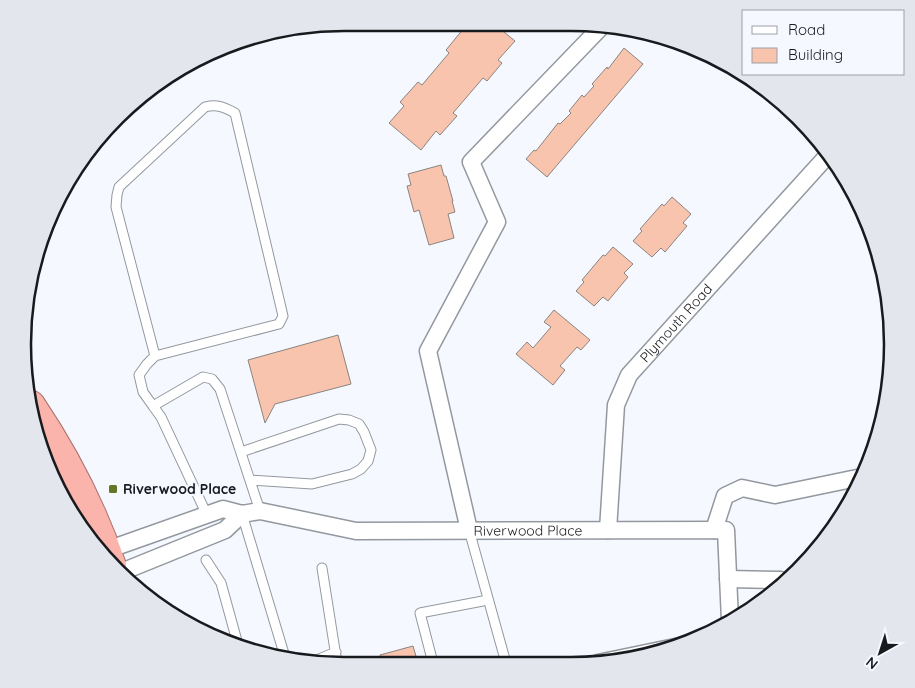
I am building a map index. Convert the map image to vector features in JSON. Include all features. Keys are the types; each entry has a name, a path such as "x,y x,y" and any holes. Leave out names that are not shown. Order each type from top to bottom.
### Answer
{"highway":[{"path":"42,423 79,488 102,541"}],"street":[{"path":"469,530 428,351 497,222 471,162 596,32"},
{"name":"Plymouth Road","path":"608,530 616,405 629,375 823,160"},
{"path":"730,613 726,530 714,530 725,496 742,488 775,494 853,479"},
{"name":"Riverwood Place","path":"114,556 224,509 242,514 260,511 356,531 714,530"},
{"path":"128,569 225,530 242,514"},
{"path":"728,579 776,580"}],"lane":[{"path":"155,356 116,206 119,187 205,107 213,105 224,106 235,114 283,316 279,324 155,356 139,375 143,392 161,417 207,515"},
{"path":"153,406 203,377 212,379 220,389 260,511"},
{"path":"241,452 338,419 349,420 359,424 371,450 368,461 361,469 352,474 312,484 250,480"},
{"path":"242,514 283,651"},
{"path":"469,530 504,657"},
{"path":"206,560 221,583 236,637"},
{"path":"322,568 336,657"},
{"path":"431,657 420,613 488,600"},
{"path":"326,656 336,652"}],"building":[{"path":"462,31 503,31 515,41 498,60 502,63 487,81 483,78 453,113 457,116 440,135 436,131 421,150 389,123 404,106 400,102 418,82 422,85 449,53 446,50"},
{"path":"624,48 643,64 547,177 526,159 534,150 536,151 558,123 560,124 571,113 569,111 582,95 584,97 594,86 592,84 607,67 608,69"},
{"path":"441,165 444,176 446,176 455,212 448,214 454,238 429,245 419,210 414,212 407,186 411,185 408,174"},
{"path":"672,197 691,214 683,223 687,226 665,252 661,248 652,257 633,241 642,231 640,229 662,204 664,206"},
{"path":"613,247 633,264 624,273 628,277 608,301 603,297 594,306 576,291 584,282 582,280 603,255 605,256"},
{"path":"554,310 590,340 581,350 577,347 560,366 565,370 553,385 516,354 527,342 533,348 551,327 544,322"},
{"path":"338,335 351,384 275,404 265,423 248,360"},
{"path":"413,646 416,657 380,657 380,655"}],"place":[{"name":"Riverwood Place","path":"113,489"}]}
